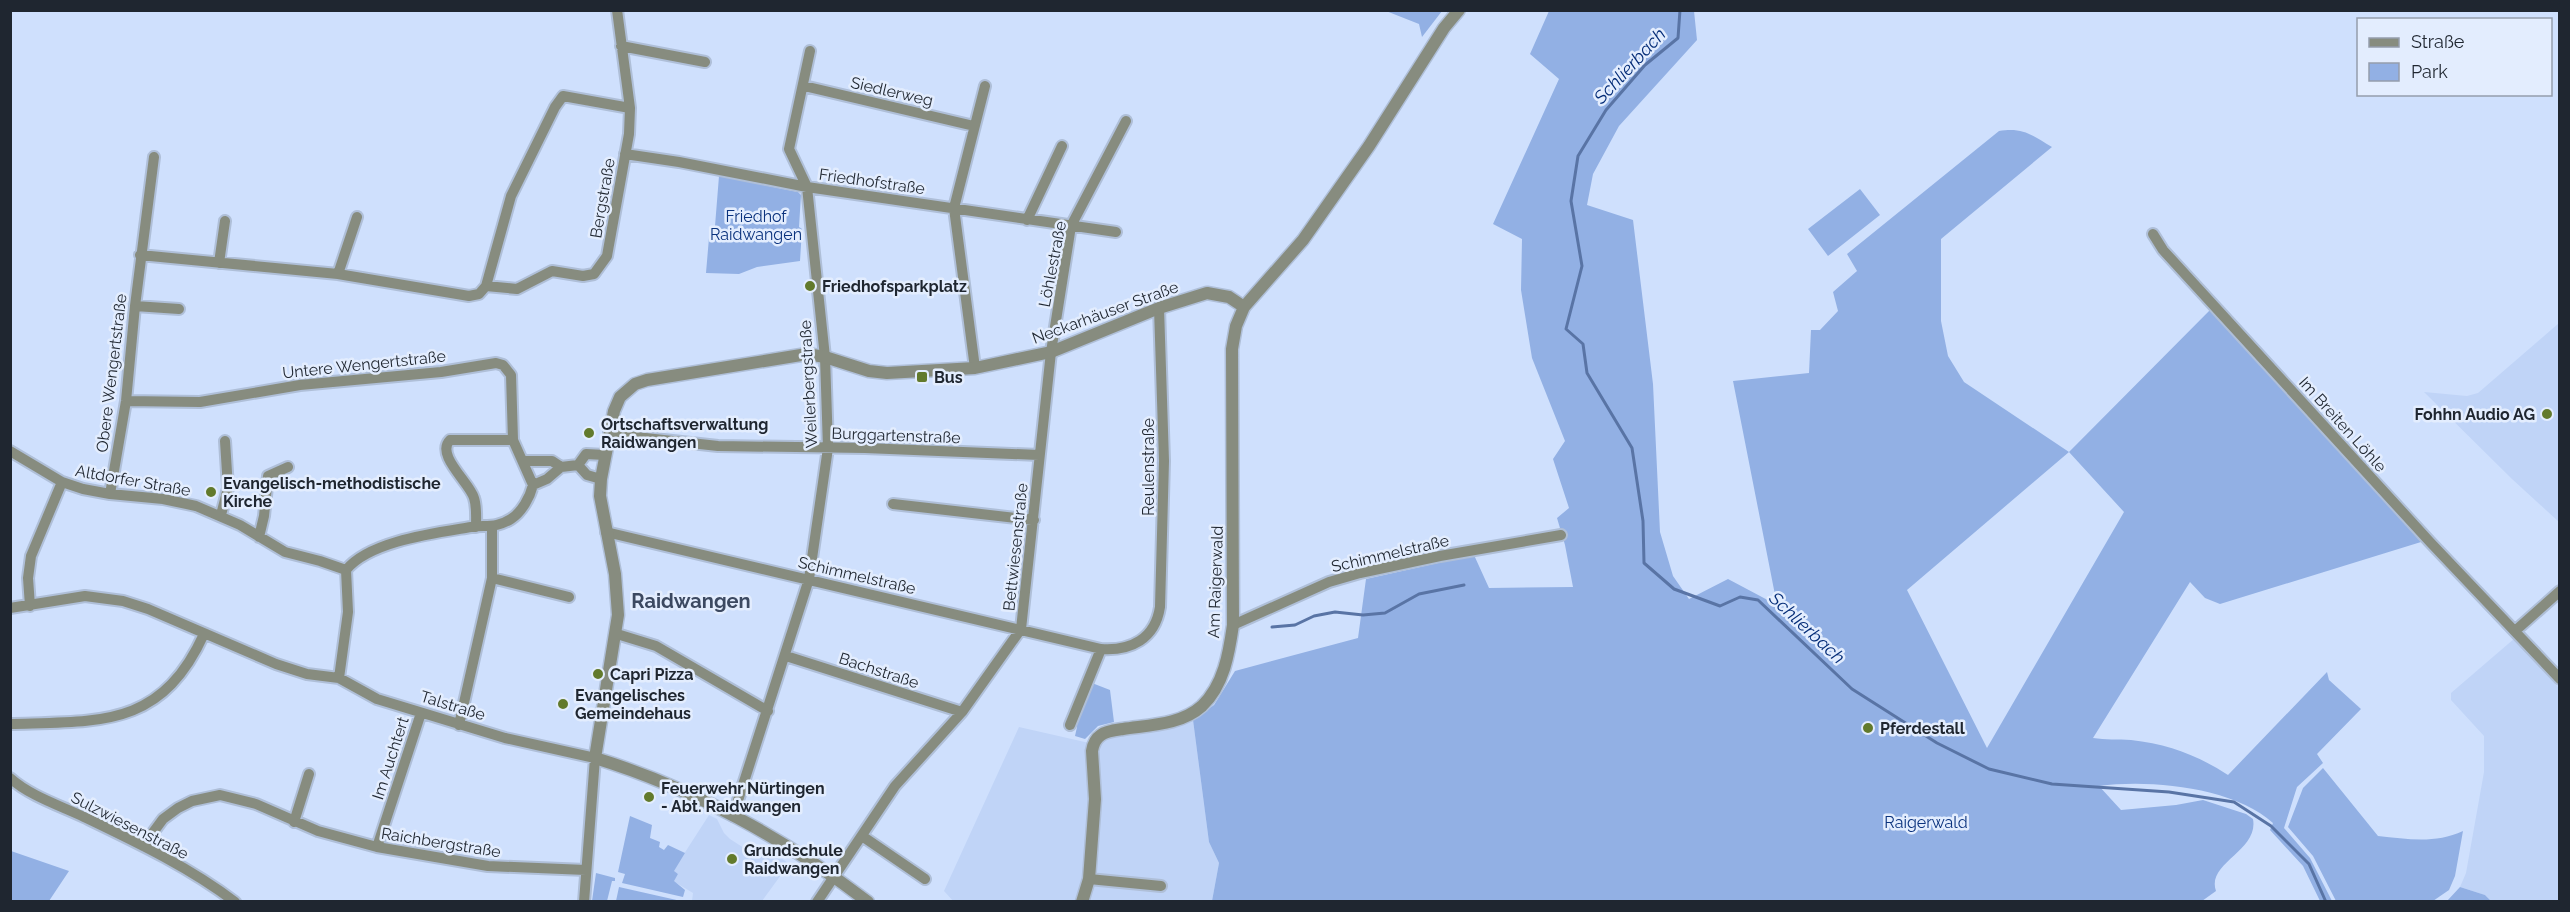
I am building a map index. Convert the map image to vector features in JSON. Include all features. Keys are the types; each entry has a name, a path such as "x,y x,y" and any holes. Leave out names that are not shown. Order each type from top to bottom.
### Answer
{"street":[{"name":"Bergstraße","path":"486,286 517,289 552,271 583,276 594,274 607,256 629,134 630,108 617,10"},
{"path":"1244,307 1309,231 1369,146 1444,28 1458,10"},
{"path":"621,46 705,62"},
{"name":"Weilerbergstraße","path":"733,816 809,579 828,448 825,357 807,187 789,149 810,51"},
{"name":"Siedlerweg","path":"804,86 974,126"},
{"path":"975,368 954,208 985,86"},
{"path":"140,255 338,274 469,296 479,294 486,286 511,196 555,107 563,96 630,108"},
{"name":"Löhlestraße","path":"1051,352 1071,226 1126,121"},
{"path":"1027,220 1062,146"},
{"name":"Friedhofstraße","path":"625,154 807,187 1116,232"},
{"name":"Obere Wengertstraße","path":"110,494 126,401 140,255 154,157"},
{"path":"338,274 357,217"},
{"path":"219,263 225,221"},
{"name":"Im Breiten Löhle","path":"2153,234 2163,250 2297,397 2559,679"},
{"name":"Neckarhäuser Straße","path":"595,758 617,634 618,615 615,574 600,496 601,479 614,411 620,397 634,384 807,354 825,357 869,371 887,373 975,368 1051,352 1159,308 1208,293 1229,297 1244,307"},
{"path":"135,306 179,309"},
{"name":"Am Raigerwald","path":"1082,902 1089,879 1095,799 1092,751 1094,743 1101,735 1172,722 1189,716 1202,705 1220,681 1224,668 1233,625 1232,349 1236,326 1244,307"},
{"name":"Reulenstraße","path":"1155,626 1160,607 1164,472 1159,308"},
{"name":"Bettwiesenstraße","path":"818,902 896,786 962,712 1021,629 1051,352"},
{"name":"Untere Wengertstraße","path":"126,401 200,402 300,385 441,372 496,363 507,368 511,375 513,440 533,485"},
{"name":"Burggartenstraße","path":"609,434 718,446 1039,455"},
{"path":"476,527 475,499 451,463 446,448 447,443 450,440 513,440"},
{"path":"221,515 228,488 225,441"},
{"name":"Altdorfer Straße","path":"10,452 62,482 110,494 174,501 196,506 221,515 285,552 346,570"},
{"path":"339,678 348,612 346,570 359,556 378,548 441,532 476,527 492,528 514,517 527,500 533,485 547,479 561,467 578,465 586,454 605,454"},
{"path":"524,461 552,461 561,467"},
{"path":"578,465 587,475 601,479"},
{"path":"259,537 264,516 268,476 288,467"},
{"path":"30,606 28,578 31,556 62,482"},
{"path":"893,504 1034,520"},
{"path":"459,725 492,578 492,528"},
{"name":"Schimmelstraße","path":"606,532 1101,649 1126,649 1136,645 1155,626"},
{"name":"Schimmelstraße","path":"1233,625 1329,582 1360,573 1478,548 1561,535"},
{"path":"492,578 569,597"},
{"path":"2515,631 2559,591"},
{"name":"Talstraße","path":"10,608 30,606 66,597 105,598 148,609 204,634 307,674 339,678 377,699 459,725 595,758 673,787 733,816 792,848 836,877 868,902"},
{"path":"10,724 99,720 127,713 146,705 176,682 204,634"},
{"path":"617,634 656,646 768,711"},
{"path":"1070,725 1101,649"},
{"name":"Bachstraße","path":"786,656 962,712"},
{"name":"Im Auchtert","path":"377,847 421,713"},
{"path":"584,902 595,758"},
{"path":"294,822 309,774"},
{"name":"Sulzwiesenstraße","path":"10,778 49,801 143,846 213,885 235,902"},
{"name":"Raichbergstraße","path":"143,846 163,819 178,808 206,797 220,795 243,799 294,822 337,837 377,847 488,867 586,870"},
{"path":"862,836 925,879"},
{"path":"1089,879 1161,886"}],"shaded area":[{"path":"2559,323 2559,522 2424,392 2467,396 2478,393"},
{"path":"2515,638 2559,688 2559,901 2491,901 2485,895 2460,887 2466,873 2484,772 2484,736 2451,700 2451,693"},
{"path":"1193,720 1209,842 1219,863 1212,901 954,902 944,891 1019,727 1098,745 1109,736 1178,726"},
{"name":"Grundschule Raidwangen","path":"709,815 717,819 730,839 744,848 758,853 776,854 789,864 762,901 692,901 693,893 673,881 678,874 673,871"}],"green space":[{"path":"1386,11 1442,11 1422,37 1419,24"},
{"name":"Raigerwald","path":"1549,11 1694,11 1697,40 1619,126 1593,174 1587,205 1633,220 1653,384 1660,532 1673,576 1689,599 1728,579 1777,605 1733,381 1809,373 1811,330 1820,330 1838,311 1833,292 1857,271 1847,254 1999,131 2021,131 2052,147 1941,239 1941,321 1948,356 1964,382 2069,452 2212,308 2421,542 2220,604 2205,598 2190,582 2093,738 2157,744 2193,756 2228,775 2327,672 2329,680 2361,709 2317,754 2323,763 2297,787 2284,828 2310,858 2332,901 2320,901 2303,866 2270,830 2273,823 2256,811 2236,801 2190,788 2119,784 2099,786 2121,810 2203,800 2246,814 2253,819 2253,830 2248,840 2218,872 2215,881 2216,891 2202,901 1212,901 1219,863 1209,842 1193,720 1214,705 1235,671 1358,638 1366,579 1474,555 1489,588 1573,587 1557,518 1569,508 1553,459 1565,441 1532,358 1521,290 1522,239 1493,224 1559,79 1530,54","holes":["2069,452 2124,512 1987,748 1907,590"]},
{"name":"Friedhof Raidwangen","path":"719,176 798,192 801,195 800,261 757,267 739,274 706,273 710,226 715,226"},
{"path":"1860,189 1880,215 1828,256 1808,229"},
{"path":"1092,683 1110,690 1114,722 1098,726 1085,739 1075,736 1077,727 1075,724"},
{"path":"2323,768 2378,836 2432,839 2463,831 2455,876 2449,890 2433,901 2336,901 2313,856 2288,827 2303,788"},
{"path":"630,816 652,825 650,838 660,842 659,847 664,850 668,845 685,853 674,871 678,874 674,881 685,890 683,897 622,883 625,874 618,872"},
{"path":"11,851 69,871 49,901 11,901"},
{"path":"596,873 615,878 615,881 612,881 607,901 592,901"},
{"path":"619,887 681,901 616,901"},
{"path":"2460,887 2485,895 2491,901 2447,901"}],"waterway":[{"name":"Schlierbach","path":"1680,10 1678,38 1645,65 1606,110 1578,156 1571,201 1582,266 1566,329 1583,344 1587,373 1632,448 1643,521 1644,563 1674,589 1720,606 1740,597 1758,600 1852,689 1937,743 1989,769 2052,784 2169,792 2234,802 2271,826 2309,864 2326,902"},
{"path":"1272,627 1295,625 1314,616 1335,612 1363,615 1385,613 1419,594 1464,585"}],"place":[{"name":"Friedhofsparkplatz","path":"810,286"},
{"name":"Bus","path":"922,377"},
{"name":"Fohhn Audio AG","path":"2547,414"},
{"name":"Ortschaftsverwaltung Raidwangen","path":"589,433"},
{"name":"Evangelisch-methodistische Kirche","path":"211,492"},
{"name":"Capri Pizza","path":"598,674"},
{"name":"Evangelisches Gemeindehaus","path":"563,704"},
{"name":"Pferdestall","path":"1868,728"},
{"name":"Feuerwehr Nürtingen - Abt. Raidwangen","path":"649,797"},
{"name":"Grundschule Raidwangen","path":"732,859"}],"district":[{"name":"Raidwangen","path":"691,601"}]}
